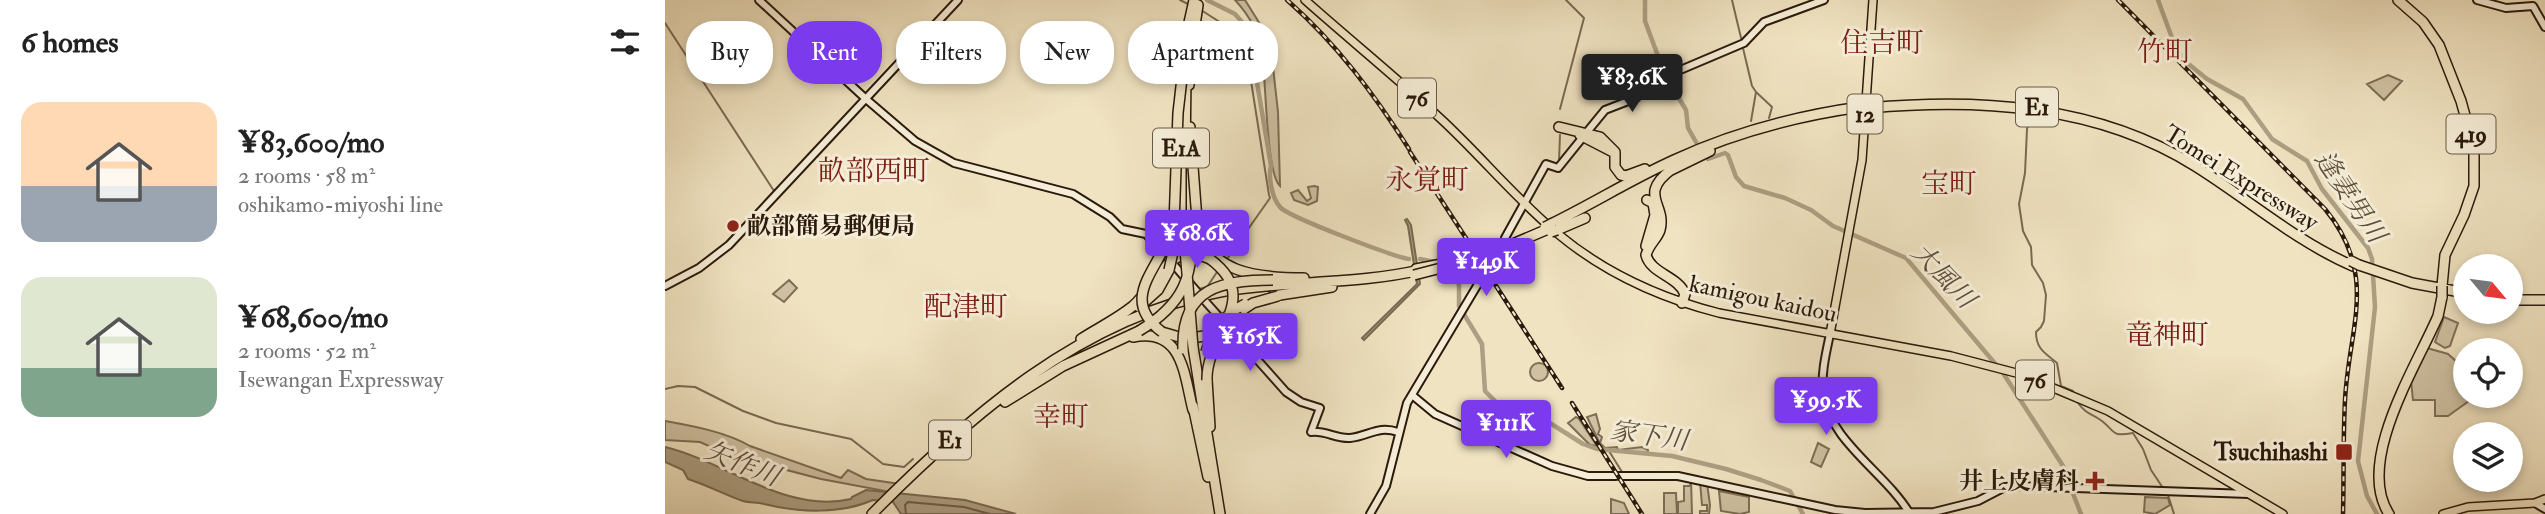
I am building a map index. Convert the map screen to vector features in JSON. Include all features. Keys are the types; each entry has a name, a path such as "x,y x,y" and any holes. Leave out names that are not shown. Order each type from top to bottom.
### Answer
{"highway":[{"name":"E1A","path":"1191,21 1197,0"},
{"name":"E1A","path":"1182,217 1187,67 1197,0"},
{"path":"1081,357 1154,322 1171,306 1187,282 1193,250 1190,58 1197,0"},
{"name":"419","path":"2389,514 2379,493 2383,440 2438,316 2445,256 2474,186 2474,148 2465,113 2439,45 2423,22 2398,0"},
{"name":"E1A","path":"1182,84 1183,249 1191,347 1211,489 1219,514"},
{"path":"1182,84 1170,235 1164,250 1148,274 1142,294 1143,307 1148,318 1162,332 1186,340 1210,335 1248,306 1278,290"},
{"name":"Tomei Expressway","path":"1300,288 1389,279 1459,260 1491,255 1549,227 1650,171 1719,142 1787,121 1864,108 1963,104 2005,106 2064,114 2128,133 2197,165 2291,233 2360,267 2424,289 2453,293"},
{"name":"Tomei Expressway","path":"1300,288 1413,272 1479,256 1517,243 1670,165 1743,137 1808,119 1864,108"},
{"path":"1190,127 1197,220 1202,239 1208,248 1225,264 1253,275 1320,278"},
{"path":"1612,160 1610,150 1559,127 1602,138 1615,152 1615,168 1624,176 1719,142"},
{"path":"1659,177 1743,137"},
{"path":"1672,169 1662,177 1656,187 1660,227 1648,248 1647,257 1652,266 1682,288 1685,294 1682,303"},
{"path":"1089,338 1147,300 1161,285 1171,267 1175,183"},
{"path":"1647,200 1653,203 1655,212 1645,248 1645,260 1680,288 1683,293 1682,303"},
{"path":"1549,227 1560,213"},
{"path":"1549,227 1585,218"},
{"path":"1061,360 1137,302 1169,262 1191,254 1210,259 1229,277 1234,295 1231,314 1208,363 1210,427"},
{"path":"1193,410 1183,341 1187,317 1198,299 1213,287 1233,281 1413,272"},
{"path":"1089,338 1174,307 1225,295 1300,288"},
{"path":"1219,514 1204,369 1207,346 1213,334 1234,310 1278,290"},
{"path":"2523,298 2545,298"},
{"path":"1061,360 1081,357 1135,337 1151,336 1173,348 1181,360 1211,489"},
{"name":"E1","path":"874,514 947,442 998,400 1061,360"},
{"name":"E1","path":"906,483 961,434 1061,360"},
{"name":"E1A","path":"1197,387 1219,514"}],"main road":[{"path":"759,0 915,141 947,160 1073,194 1110,216 1122,229 1146,234 1168,258"},
{"path":"665,286 699,268 729,245 958,0"},
{"name":"kamigou kaidou","path":"1305,0 1441,119 1559,235 1590,258 1649,290 1719,313 1970,360 2054,387 2108,411 2283,514"},
{"path":"1505,238 1546,164 1556,168 1562,164 1605,110 1636,98 1666,76 1744,43 1764,22 1824,0"},
{"name":"12","path":"1830,334 1861,160 1873,0"},
{"path":"2477,0 2506,8 2533,6 2545,27"},
{"path":"1370,514 1386,486 1398,432 1412,394 1462,313 1491,255"},
{"path":"1171,267 1199,294"},
{"path":"1205,301 1286,392 1301,402 1321,408 1314,432 1349,438 1385,428 1398,432"},
{"path":"1830,334 1822,377 1829,416 1837,430 1896,493 1910,514"},
{"path":"1412,394 1435,414 1552,466 1588,476 1678,476 1851,513 1926,513 1977,501 2007,486 2249,494"},
{"path":"2443,514 2468,507 2542,504"},
{"path":"2453,514 2542,504"}],"shaded area":[{"path":"1235,0 1245,0 1258,21 1251,21"},
{"path":"2388,75 2402,81 2384,100 2367,84"},
{"path":"1264,84 1275,84 1280,186 1275,178 1269,145"},
{"path":"1308,187 1318,187 1317,201 1308,205 1294,200 1291,193 1298,190 1307,201 1311,198"},
{"path":"789,280 797,288 784,302 773,294"},
{"path":"2444,317 2453,321 2453,324 2458,324 2450,346 2445,348 2435,342"},
{"path":"2427,348 2448,354 2453,358 2453,408 2459,408 2448,416 2435,416 2435,400 2413,400 2411,381"},
{"path":"1539,363 1545,366 1548,372 1545,378 1539,381 1533,378 1530,372 1533,366"},
{"path":"1596,414 1600,429 1598,434 1602,437 1600,443 1605,448 1617,447 1618,450 1642,447 1648,450 1647,454 1603,450 1587,417"},
{"path":"1576,417 1597,446 1590,445 1568,423"},
{"path":"665,421 720,433 841,478 848,470 866,479 900,484 890,492 821,479 729,455 700,442 665,440"},
{"path":"1818,443 1829,449 1821,467 1811,462"},
{"path":"1691,480 1692,514 1678,514 1678,502 1684,501 1684,486 1690,486"},
{"path":"1700,482 1707,483 1709,514 1700,514 1700,511 1707,511 1707,505 1702,505"},
{"path":"1719,491 1749,497 1749,512 1740,514 1721,511"},
{"path":"1664,493 1676,493 1677,514 1664,514"},
{"path":"2145,497 2168,498 2170,505 2155,514 2144,512"},
{"path":"1611,499 1624,503 1629,514 1611,514"}],"water":[{"path":"1405,220 1411,225 1420,284 1364,340 1362,338 1417,284"},
{"path":"665,447 688,454 779,493 803,499 827,502 851,499 866,490 965,500 1016,514 901,514 893,502 873,500 848,508 820,511 746,502 688,479 683,470 665,462"}],"waterway":[{"path":"1180,0 1190,5"},
{"name":"家下川","path":"1207,0 1235,14 1248,29 1271,166 1271,187 1280,207 1321,227 1409,259"},
{"path":"1560,109 1584,18 1566,0"},
{"path":"1645,0 1645,21 1665,75 1686,110 1688,128 1696,142"},
{"path":"1732,0 1742,42"},
{"name":"逢妻男川","path":"2158,0 2175,46 2186,62 2207,79 2243,99 2272,139 2307,161 2322,189 2368,248 2372,259 2375,307 2358,461 2367,496 2377,514"},
{"path":"1201,10 1229,28 1248,62 1270,198 1227,259"},
{"path":"665,23 774,191"},
{"path":"1743,48 1752,86 1756,92 1751,121"},
{"path":"1756,92 1772,107 1769,118"},
{"path":"2031,114 2019,204 2023,231 2031,247 2032,265 2043,283 2046,295 2044,321 2036,332 2036,338 2042,350 2057,363 2061,386 2073,391 2074,395"},
{"path":"1559,161 1560,135"},
{"name":"大風川","path":"1708,159 1725,153 1736,177 1744,186 1785,198 1811,210 1833,226 1906,258 2003,373 2063,466 2069,482"},
{"name":"家下川","path":"1420,259 1435,262 1442,258 1446,260 1459,285 1459,306 1482,344 1485,391 1496,402 1531,411 1583,444 1597,449 1672,456 1761,480 1790,491 1803,514"},
{"path":"1199,289 1207,287 1217,272"},
{"path":"665,389 678,386 695,387 743,411 776,423 851,439 883,464 904,467 913,459"},
{"path":"2078,403 2115,433 2133,433 2163,488"},
{"path":"1609,451 1622,472"},
{"name":"大風川","path":"2072,491 2081,514"},
{"path":"2168,495 2174,514"}],"railway":[{"path":"1287,0 1354,70 1409,149"},
{"path":"2118,0 2325,209 2342,233 2351,256 2357,302 2345,400 2343,514"},
{"path":"1410,152 1475,252"},
{"path":"1480,261 1562,388"},
{"path":"1572,403 1642,514"}],"place":[{"name":"畝部簡易郵便局","path":"733,226"},
{"name":"Tsuchihashi","path":"2344,452"},
{"name":"井上皮膚科","path":"2095,481"}],"district":[{"name":"住吉町","path":"1882,43"},
{"name":"竹町","path":"2165,52"},
{"name":"畝部西町","path":"874,171"},
{"name":"永覚町","path":"1427,180"},
{"name":"宝町","path":"1949,184"},
{"name":"配津町","path":"966,307"},
{"name":"竜神町","path":"2167,335"},
{"name":"幸町","path":"1061,417"}],"water label":[{"name":"矢作川","path":"742,464"}]}
